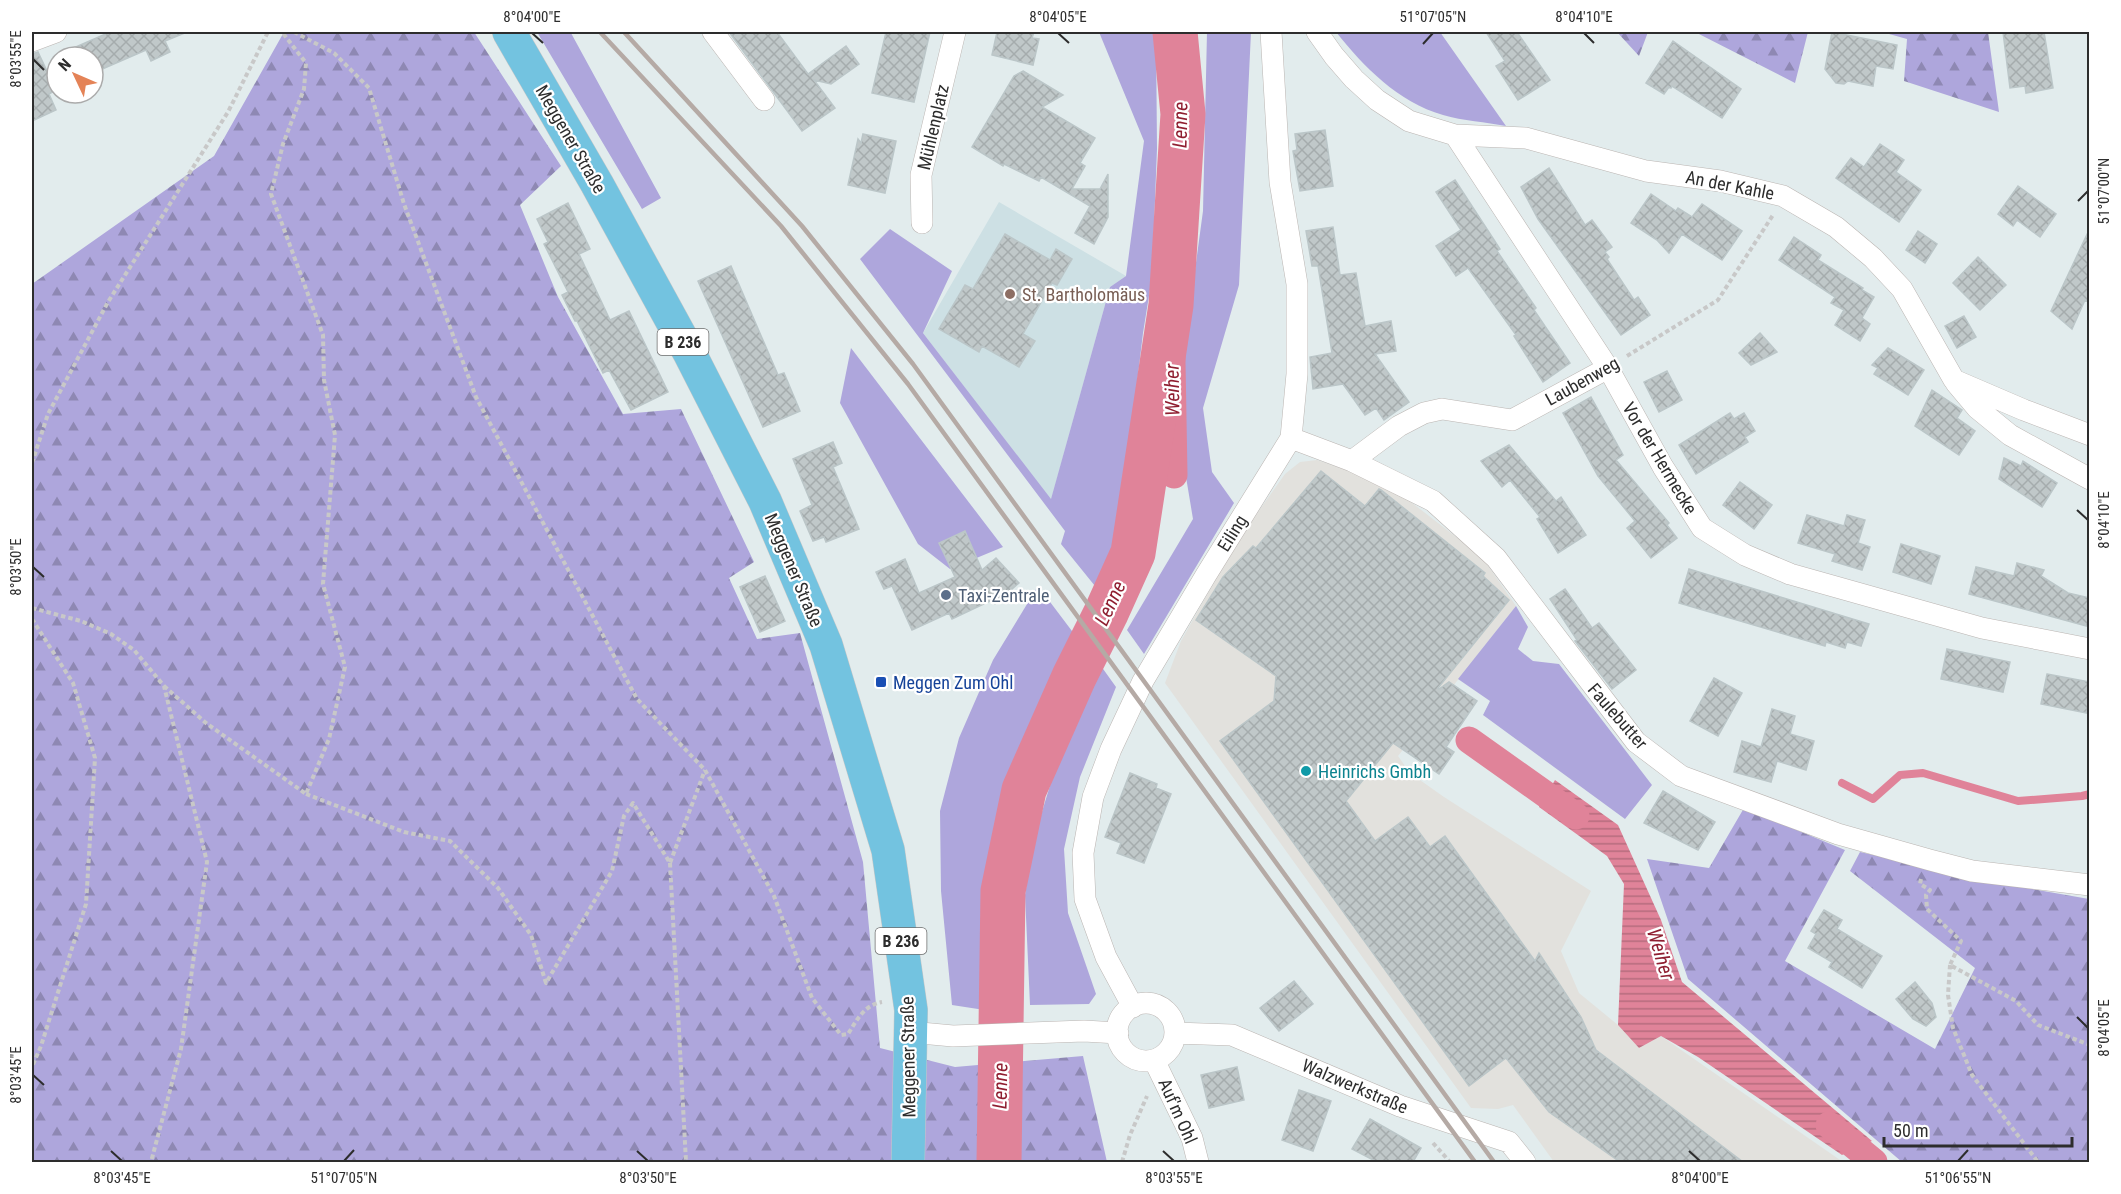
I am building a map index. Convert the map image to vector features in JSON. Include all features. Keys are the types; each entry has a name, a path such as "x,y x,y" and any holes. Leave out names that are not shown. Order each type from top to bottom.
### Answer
{"main road":[{"name":"Meggener Straße","path":"509,32 597,184 689,352 765,501 830,655 888,850 909,998 908,1162"}],"street":[{"path":"32,41 56,32"},
{"path":"713,32 764,100"},
{"name":"Mühlenplatz","path":"922,223 921,175 955,32"},
{"name":"Eiling","path":"1133,1007 1106,957 1085,899 1083,853 1093,797 1111,749 1143,681 1291,438 1298,374 1297,284 1280,182 1271,32"},
{"name":"An der Kahle","path":"1317,32 1354,80 1377,99 1409,120 1455,135 1526,138 1646,171 1720,181 1783,196 1836,227 1873,258 1902,289 1954,380 1977,408 2010,435 2090,479"},
{"name":"Vor der Hermecke","path":"1455,135 1608,368 1663,467 1702,528 1745,555 1790,574 1982,628 2090,648"},
{"name":"Laubenweg","path":"1352,461 1399,426 1424,413 1442,409 1512,420 1608,368"},
{"path":"1954,380 2090,435"},
{"name":"Faulebutter","path":"1291,438 1352,461 1433,501 1496,558 1636,742 1681,776 1838,834 1929,860 1972,871 2090,885"},
{"path":"1141,1004 1158,1006 1171,1017 1175,1033 1174,1040 1159,1069 1129,1055 1119,1042 1121,1018 1133,1007 1141,1004"},
{"path":"910,1032 953,1036 1084,1031 1118,1033"},
{"name":"Walzwerkstraße","path":"1175,1033 1232,1035 1400,1106 1509,1142 1525,1162"},
{"name":"Auf'm Ohl","path":"1159,1069 1192,1138 1198,1162"}],"path":[{"path":"32,463 48,414 108,302 228,112 268,32"},
{"path":"282,32 306,63 304,89 283,144 271,194 324,335 324,380 335,435 323,584 345,667 329,739 306,794"},
{"path":"294,32 334,53 369,88 404,204 476,397 637,699 705,770 774,896 812,998 841,1035 848,1034 865,1009 873,1003 909,998"},
{"name":"Laubenweg","path":"1608,368 1718,300 1772,218"},
{"path":"32,608 81,621 111,634 134,650 164,686 206,723 306,794 404,832 450,841 498,888 531,935 546,983 612,871 624,816 633,803 670,863"},
{"path":"32,619 73,683 95,758 86,904 41,1046 32,1067"},
{"path":"151,1162 182,1049 207,862 164,686"},
{"path":"686,1162 670,863 705,770"},
{"path":"1926,873 1921,878 1920,884 1930,890 1926,895 1927,909 1961,941 1950,965 1948,995 1953,1028 1972,1075 2038,1162"},
{"path":"1950,965 2016,1001 2038,1025 2090,1045"},
{"path":"1122,1162 1130,1135 1159,1069"}],"shaded area":[{"path":"999,202 1126,276 1110,287 1051,500 923,333"},
{"path":"1317,460 1355,473 1407,499 1482,557 1516,606 1398,756 1410,773 1591,891 1561,951 1579,993 1618,1025 1639,1048 1661,1036 1843,1162 1554,1162 1513,1105 1498,1109 1471,1108 1165,683 1181,641 1238,540 1285,474 1300,462"}],"green space":[{"path":"284,32 474,32 561,166 520,205 558,297 623,414 681,409 754,562 729,578 757,639 800,633 863,862 880,1048 955,1067 1083,1056 1107,1162 32,1162 32,284 214,156"},
{"path":"537,32 571,33 661,198 642,209"},
{"path":"1099,32 1156,32 1157,149 1152,277 1119,534 1099,591 1061,544 1065,531 860,259 890,229 952,271 923,333 1051,499 1110,287 1126,276 1144,141"},
{"path":"1207,32 1251,32 1239,285 1203,408 1212,472 1234,503 1144,654 1127,630 1193,519 1180,441 1182,366 1203,211"},
{"path":"1336,32 1440,32 1506,126 1443,115 1411,101 1383,82"},
{"path":"1617,32 1648,32 1639,56"},
{"path":"1695,32 1808,32 1795,83"},
{"path":"1882,32 1988,32 1999,112 1904,81 1907,39"},
{"path":"851,348 1003,547 950,569 918,544 840,403"},
{"path":"1038,586 1078,639 1018,764 994,848 986,915 991,1011 952,1005 941,891 940,811 959,738 993,660"},
{"path":"1516,606 1528,627 1518,649 1533,661 1559,664 1652,785 1625,819 1483,715 1490,701 1458,679"},
{"path":"1101,666 1116,687 1080,777 1064,849 1068,913 1096,994 1089,1004 1030,1005 1025,895 1034,838 1059,756"},
{"path":"1744,808 1845,850 1785,961 1935,1049 1975,968 1850,871 1860,852 2015,886 2089,899 2089,1162 1902,1162 1688,979 1647,859 1709,868"}],"water":[{"path":"1555,780 1618,825 1661,920 1682,982 1872,1141 1842,1155 1698,1057 1661,1036 1639,1048 1618,1025 1624,884 1607,856 1539,807"}],"building":[{"path":"110,32 187,32 165,41 170,52 151,61 146,50 105,68 105,45 80,45"},
{"path":"729,32 777,32 808,74 846,46 859,64 831,84 814,80 835,108 802,131"},
{"path":"886,32 930,32 914,102 872,93"},
{"path":"997,32 1034,32 1032,38 1039,39 1033,65 992,55"},
{"path":"1486,32 1517,32 1550,80 1518,100 1496,66 1505,61"},
{"path":"1832,32 1897,45 1893,69 1876,66 1873,86 1848,81 1844,84 1836,83 1825,69"},
{"path":"2003,32 2044,32 2053,88 2026,93 2025,86 2010,88"},
{"path":"1673,41 1741,89 1722,118 1672,86 1664,94 1646,83"},
{"path":"38,52 45,67 45,105 54,105 56,110 32,121 32,54"},
{"path":"1023,71 1063,95 1042,107 1095,138 1080,163 1085,166 1072,189 1100,189 1108,174 1108,217 1094,244 1075,233 1090,206 1041,177 1039,181 1004,164 1003,166 972,147 1014,76"},
{"path":"1325,130 1333,186 1300,191 1293,151 1297,150 1295,134"},
{"path":"863,134 896,141 885,193 848,185 858,139 861,143"},
{"path":"1880,144 1904,160 1896,172 1921,190 1899,222 1836,178 1851,158 1864,167"},
{"path":"1549,168 1585,225 1592,220 1612,247 1605,252 1609,257 1607,259 1634,300 1638,297 1650,315 1621,335 1538,219 1521,187"},
{"path":"1455,180 1500,249 1497,251 1536,308 1534,310 1570,363 1543,382 1514,336 1516,335 1468,268 1456,276 1436,246 1461,230 1436,192"},
{"path":"2018,186 2056,214 2040,237 2017,220 2013,226 1998,214"},
{"path":"1651,194 1676,211 1678,208 1692,217 1702,204 1742,231 1722,260 1682,234 1669,253 1657,240 1631,223"},
{"path":"568,203 590,249 579,254 610,320 629,311 668,392 631,410 609,370 603,373 575,321 562,295 568,292 544,244 548,242 537,219"},
{"path":"1333,227 1340,275 1356,273 1365,326 1391,321 1396,351 1375,354 1409,402 1384,420 1376,408 1365,415 1343,384 1313,389 1310,357 1332,353 1318,266 1312,266 1306,231"},
{"path":"2090,228 2090,303 2085,300 2072,329 2051,311"},
{"path":"1918,231 1937,244 1925,263 1906,250"},
{"path":"1005,234 1050,260 1056,249 1072,259 1057,285 1052,283 1023,334 1035,341 1019,367 982,346 979,352 939,329 965,285 973,289"},
{"path":"1794,237 1821,255 1818,260 1874,297 1862,318 1870,324 1860,341 1835,325 1844,310 1831,303 1835,297 1779,260"},
{"path":"1978,257 2006,285 1980,310 1953,283"},
{"path":"731,266 778,375 784,373 800,411 763,427 698,281"},
{"path":"1964,316 1976,337 1957,348 1945,326"},
{"path":"1760,333 1777,352 1751,365 1739,353"},
{"path":"1888,348 1924,370 1908,395 1874,374 1878,368 1872,365"},
{"path":"1667,371 1682,400 1659,412 1644,382"},
{"path":"1932,390 1962,410 1957,418 1975,431 1959,455 1915,426"},
{"path":"1591,397 1623,455 1616,460 1669,523 1667,525 1677,538 1651,558 1627,528 1635,521 1598,476 1563,413"},
{"path":"1730,413 1734,419 1744,413 1755,431 1745,437 1748,442 1696,474 1679,445"},
{"path":"833,442 842,463 833,467 859,529 826,542 824,537 813,541 800,511 812,505 793,459"},
{"path":"1509,445 1556,501 1561,497 1586,535 1558,553 1537,519 1540,517 1510,480 1502,487 1481,461"},
{"path":"2004,458 2021,466 2023,461 2057,483 2042,507 1999,479"},
{"name":"Heinrichs Gmbh","path":"1321,471 1365,506 1379,489 1381,490 1485,573 1483,576 1509,600 1438,688 1449,682 1477,701 1446,747 1454,752 1439,774 1393,743 1346,801 1375,841 1408,817 1430,847 1445,836 1535,961 1539,953 1581,1017 1596,1050 1743,1162 1620,1162 1549,1112 1506,1058 1469,1086 1220,741 1274,701 1276,676 1196,620 1223,577 1253,546 1256,548"},
{"path":"1740,482 1772,505 1754,529 1723,505"},
{"path":"1807,515 1844,526 1847,515 1865,520 1858,543 1870,547 1862,570 1832,561 1835,554 1798,543"},
{"path":"965,531 982,570 996,558 1019,583 995,604 992,600 952,619 949,613 912,630 892,586 884,589 876,572 905,559 919,593 955,577 939,543"},
{"path":"1901,544 1940,556 1931,584 1893,572"},
{"path":"2017,563 2044,570 2041,576 2068,593 2090,598 2090,627 1969,594 1976,567 2014,576"},
{"path":"1689,569 1869,624 1861,646 1847,642 1845,648 1826,642 1825,646 1679,603"},
{"path":"765,576 785,621 760,632 740,587"},
{"path":"1565,589 1592,628 1599,623 1636,670 1612,689 1575,641 1577,640 1550,599"},
{"path":"1947,649 2010,662 2003,692 1941,679"},
{"path":"2047,674 2090,682 2087,713 2041,704"},
{"path":"1714,678 1742,693 1718,736 1690,721"},
{"path":"1772,709 1795,716 1790,734 1814,741 1806,770 1777,761 1771,782 1734,772 1742,741 1761,747"},
{"path":"1130,773 1157,784 1156,788 1171,794 1144,863 1117,853 1121,843 1105,837"},
{"path":"1663,791 1715,822 1698,850 1644,823"},
{"path":"1824,910 1842,920 1837,929 1882,956 1862,988 1829,967 1832,962 1808,948 1816,934 1811,931"},
{"path":"1294,981 1313,1004 1279,1031 1260,1008"},
{"path":"1915,982 1932,1003 1936,1017 1926,1026 1913,1019 1896,999"},
{"path":"1237,1067 1244,1100 1209,1108 1201,1075"},
{"path":"1299,1090 1331,1101 1313,1151 1282,1140"},
{"path":"1370,1119 1421,1148 1413,1162 1377,1162 1352,1149"}],"waterway":[{"name":"Lenne","path":"999,1162 1003,891 1024,790 1133,553 1171,305 1183,114 1175,32"},
{"name":"Weiher","path":"1171,305 1174,475"},
{"name":"Weiher","path":"1469,740 1576,816"},
{"path":"1842,783 1873,799 1900,775 1923,773 2018,801 2090,794"},
{"name":"Weiher","path":"1829,1125 1874,1162"}],"railway":[{"path":"600,32 781,226 908,384 1475,1162"},
{"path":"624,32 802,226 913,364 1494,1162"}],"place":[{"name":"St. Bartholomäus","path":"1010,294"},
{"name":"Taxi-Zentrale","path":"946,595"},
{"name":"Meggen Zum Ohl","path":"881,682"},
{"name":"Heinrichs Gmbh","path":"1306,771"}]}
